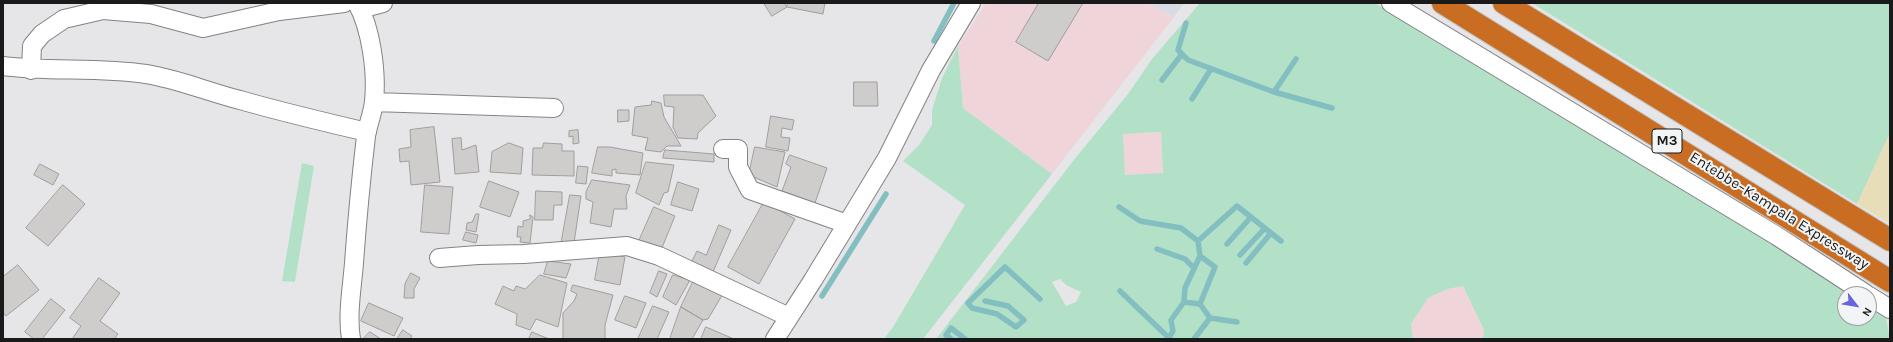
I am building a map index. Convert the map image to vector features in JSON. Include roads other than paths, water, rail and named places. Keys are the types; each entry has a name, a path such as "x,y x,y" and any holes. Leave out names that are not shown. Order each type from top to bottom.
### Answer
{"highway":[{"name":"Entebbe–Kampala Expressway","path":"1443,3 1890,282"},
{"name":"M3","path":"1504,3 1890,240"}],"street":[{"path":"31,70 32,46 42,34 64,19 103,10 151,14 203,28 279,11 383,3"},
{"path":"775,339 848,224 887,158 931,70 971,3"},
{"path":"1390,3 1777,236 1854,286"},
{"path":"351,339 352,286 367,132 374,102 375,73 367,29 354,5"},
{"path":"3,66 31,70 85,70 146,74 191,85 278,111 367,132"},
{"path":"374,102 554,108"},
{"path":"723,149 738,149 738,167 750,190 848,224"},
{"path":"439,258 478,254 524,254 627,246 658,256 789,317"},
{"path":"1877,301 1890,309"}],"waterway":[{"path":"934,41 954,3"},
{"path":"1186,23 1178,50 1188,60 1274,92 1332,108"},
{"path":"1162,80 1182,54"},
{"path":"1274,92 1296,59"},
{"path":"1192,99 1211,69"},
{"path":"822,296 886,194"},
{"path":"1198,241 1237,206 1281,241"},
{"path":"1119,207 1140,221 1181,228 1198,241 1200,256 1215,267 1200,304 1210,318 1237,322"},
{"path":"1227,244 1251,217"},
{"path":"1240,255 1265,228"},
{"path":"1246,263 1271,233"},
{"path":"1157,249 1185,259 1194,268"},
{"path":"1200,256 1185,288 1184,302 1200,304"},
{"path":"985,301 1008,306 1024,320 1016,327 997,314 972,308 968,303 1005,267 1040,299"},
{"path":"1120,291 1169,338 1173,331 1171,320 1184,302"},
{"path":"1194,339 1210,318"},
{"path":"951,339 946,335 951,328 965,339"}]}
